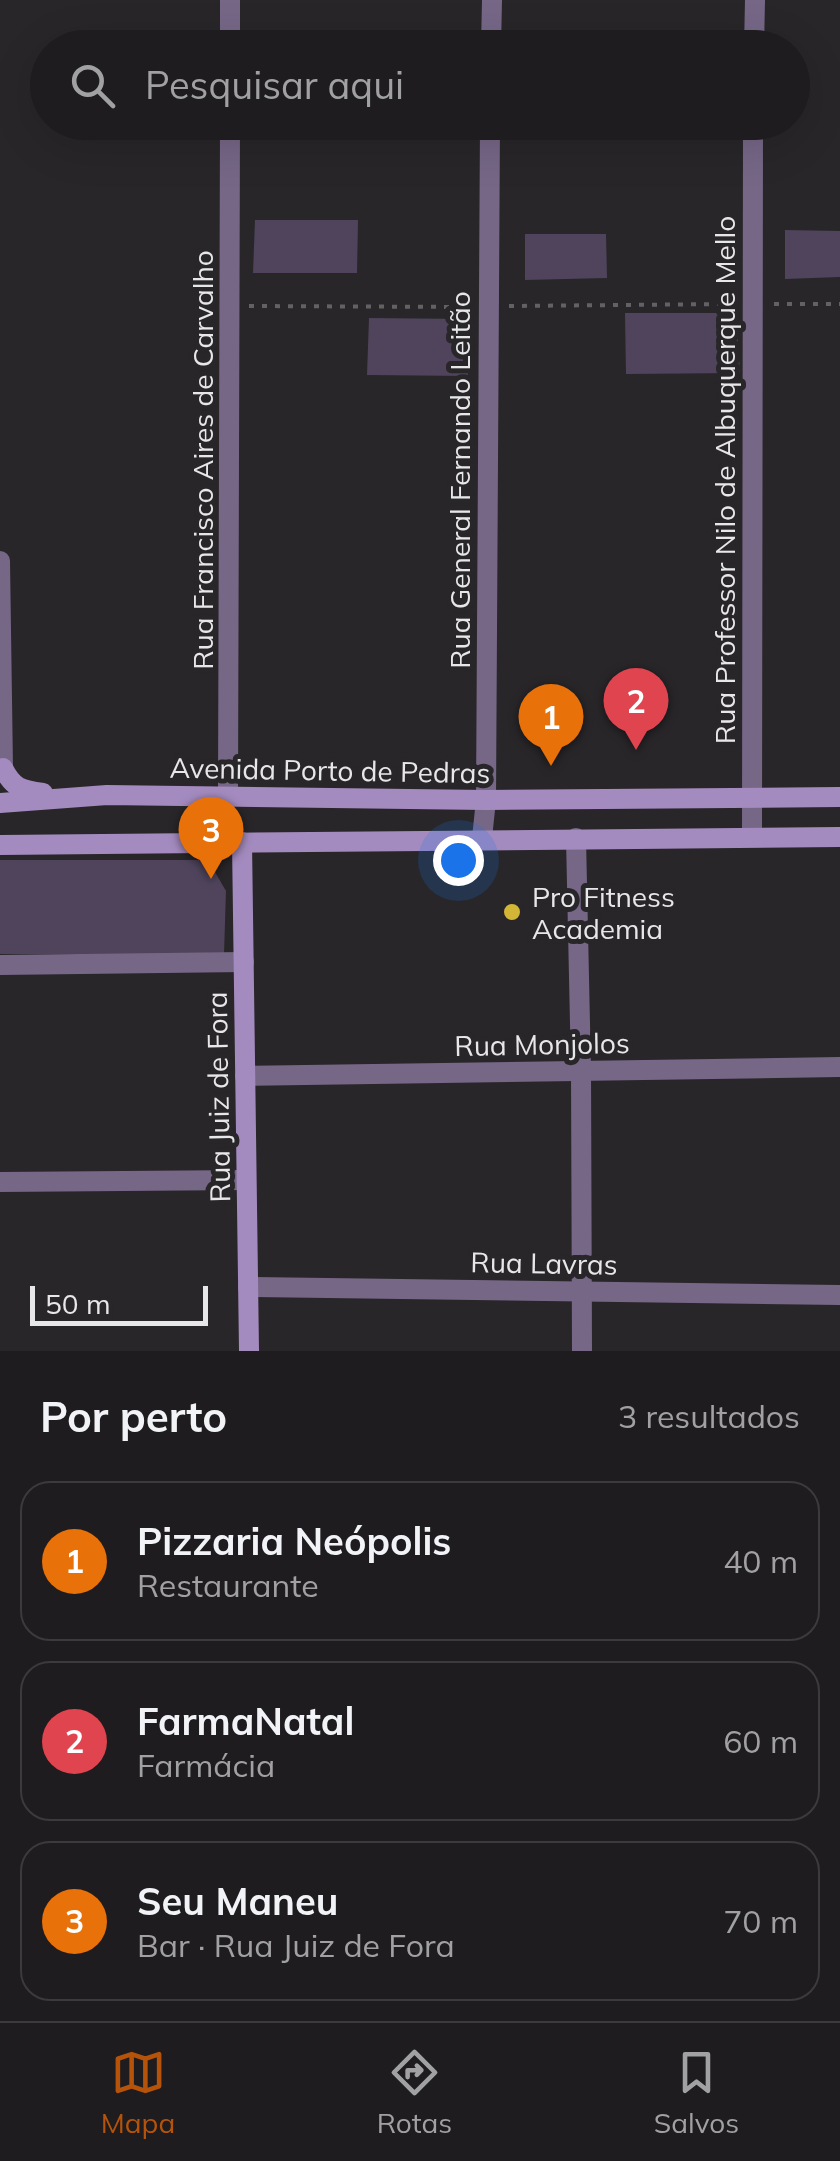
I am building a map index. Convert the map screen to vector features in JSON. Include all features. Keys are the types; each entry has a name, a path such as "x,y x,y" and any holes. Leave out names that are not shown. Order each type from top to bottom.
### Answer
{"main road":[{"path":"3,768 11,784 22,790 64,796"},
{"name":"Avenida Porto de Pedras","path":"0,804 64,796 840,798"},
{"path":"0,844 840,837"},
{"name":"Rua Juiz de Fora","path":"242,842 248,1351"}],"street":[{"path":"230,0 230,30"},
{"path":"491,30 492,0"},
{"path":"754,30 755,0"},
{"name":"Rua Francisco Aires de Carvalho","path":"228,797 230,140"},
{"name":"Rua General Fernando Leitão","path":"482,838 486,800 490,140"},
{"name":"Rua Professor Nilo de Albuquerque Mello","path":"752,837 753,140"},
{"path":"0,561 3,768"},
{"path":"576,838 582,1351"},
{"path":"0,965 244,962"},
{"name":"Rua Monjolos","path":"245,1076 840,1067"},
{"path":"0,1182 246,1180"},
{"name":"Rua Lavras","path":"248,1288 840,1295"}],"path":[{"path":"230,306 840,304"}],"shaded area":[{"path":"255,220 358,220 357,273 253,273"},
{"path":"785,230 840,231 840,277 785,279"},
{"path":"525,234 606,234 607,278 525,280"},
{"path":"625,313 736,313 740,373 626,374"},
{"path":"369,318 465,319 468,376 367,375"},
{"path":"0,860 208,860 226,891 224,954 0,954"}],"place":[{"name":"FarmaNatal","path":"636,750"},
{"name":"Pizzaria Neópolis","path":"551,766"},
{"name":"Seu Maneu","path":"211,879"},
{"name":"Pro Fitness Academia","path":"512,912"}]}
